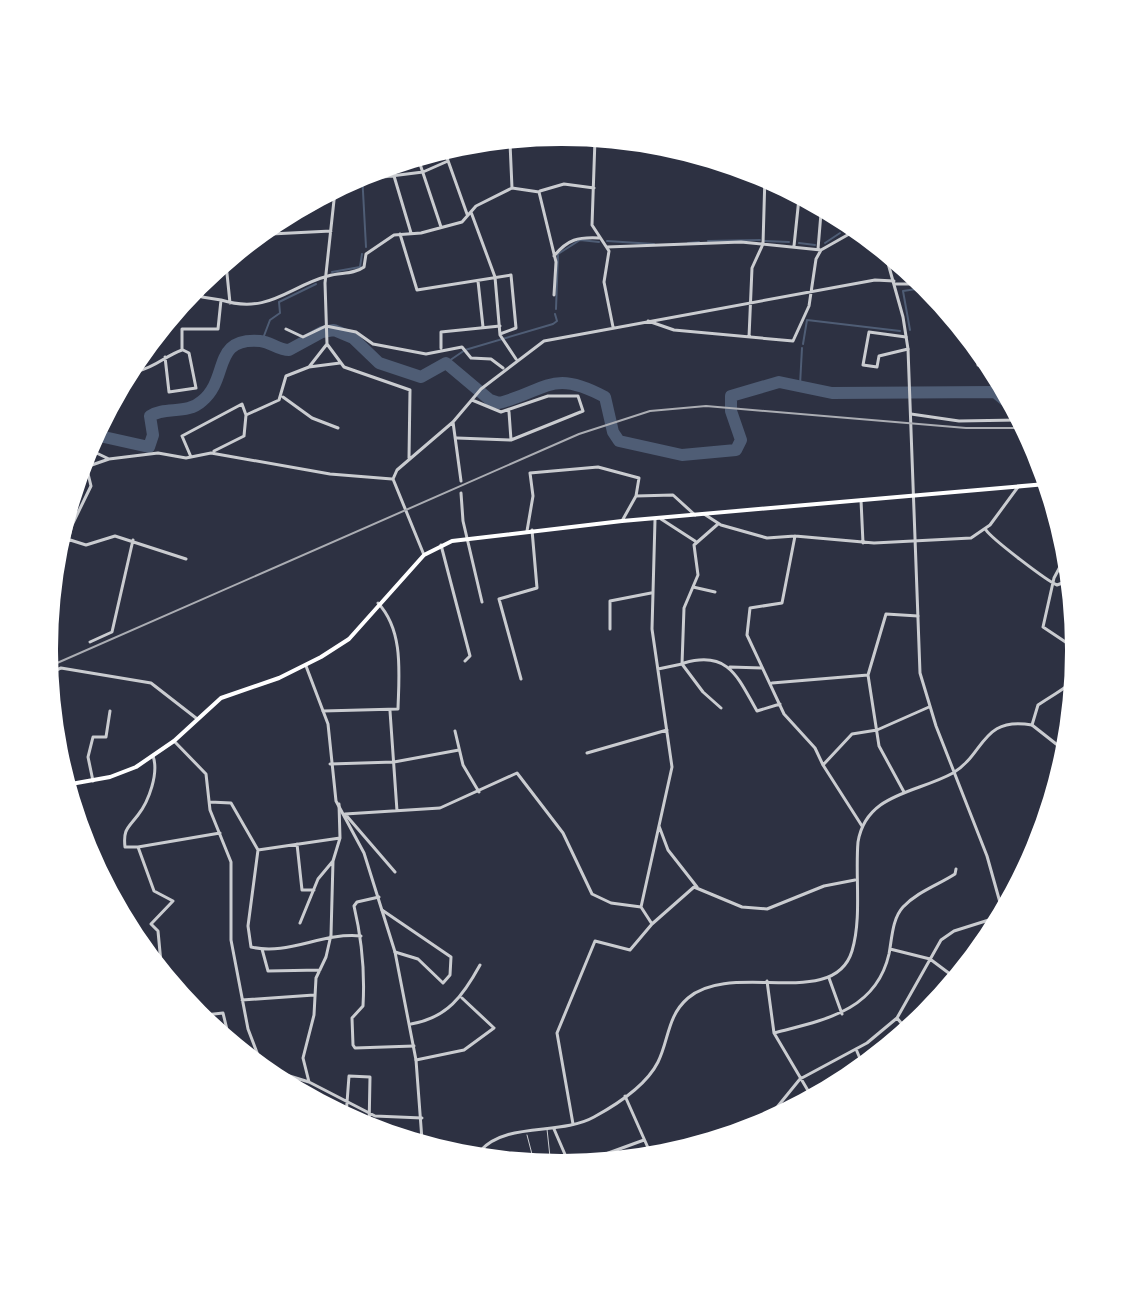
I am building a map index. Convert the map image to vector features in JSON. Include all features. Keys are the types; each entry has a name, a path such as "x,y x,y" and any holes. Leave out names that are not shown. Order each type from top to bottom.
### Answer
{"main road":[{"path":"76,783 122,773 174,741 196,718 231,693 306,666 349,639 424,555 441,545 467,537 622,521 1037,485"}],"street":[{"path":"595,148 592,225 607,247 604,282 613,327"},
{"path":"510,150 512,188"},
{"path":"395,175 423,172 448,161 495,277 500,334 516,359"},
{"path":"421,167 441,227"},
{"path":"393,176 411,233"},
{"path":"202,297 230,303 278,300 326,276 359,271 364,267 366,254 400,234 462,222 469,212 512,188 539,192 564,184 594,188"},
{"path":"749,337 752,268 763,244 765,190"},
{"path":"539,192 554,256 554,295"},
{"path":"335,200 326,276 327,344 340,363 365,377 410,390 409,458"},
{"path":"794,246 798,206"},
{"path":"648,321 674,330 793,341 811,293 820,249 821,219"},
{"path":"278,234 333,231"},
{"path":"400,234 417,290 511,275 516,328 500,334"},
{"path":"607,247 763,244 820,249 847,235"},
{"path":"554,256 565,244 578,237 600,238"},
{"path":"890,268 908,349 919,663 929,707 999,900"},
{"path":"227,274 230,303"},
{"path":"393,479 409,458 453,422 481,389 516,359 544,341 875,280 906,283"},
{"path":"478,281 483,327"},
{"path":"182,350 182,329 220,327 221,300"},
{"path":"441,348 441,332 500,326"},
{"path":"286,329 303,337 326,328 348,329 373,344 426,354 441,348 466,350 471,358 491,359 504,369"},
{"path":"906,337 869,332 863,365 877,367 879,356 908,349"},
{"path":"309,367 327,344"},
{"path":"143,370 154,367 165,357 182,350 189,353 196,388 169,392 165,357"},
{"path":"246,415 282,396 289,372 340,363"},
{"path":"457,438 511,440 583,411 578,396 562,394 530,401 509,411 489,409 472,400"},
{"path":"282,396 312,418 338,428"},
{"path":"93,464 109,459 158,453 191,457 211,453 244,436 246,415 242,404 182,436 191,457"},
{"path":"509,411 511,440"},
{"path":"910,414 959,421 1009,420"},
{"path":"453,422 461,481"},
{"path":"211,453 330,474 393,479"},
{"path":"97,455 109,459"},
{"path":"521,679 499,599 537,588 529,531 533,496 530,473 598,467 639,478 636,496 622,521"},
{"path":"393,479 424,555"},
{"path":"77,514 89,494 88,481"},
{"path":"704,514 718,524 756,537 795,536 863,543 971,538 985,529 1018,487"},
{"path":"461,493 467,537 482,602"},
{"path":"636,496 673,495 695,515"},
{"path":"861,500 863,543"},
{"path":"652,924 641,907 672,767 657,669 651,593 657,518 695,541"},
{"path":"695,541 718,524"},
{"path":"985,529 994,542 1021,556 1054,584"},
{"path":"71,540 86,545 111,536 133,540 186,559"},
{"path":"795,536 782,603 750,608 747,635 780,704 815,748 862,826"},
{"path":"90,642 112,632 133,540"},
{"path":"695,541 698,566 683,616 683,663 703,692 721,708"},
{"path":"441,545 470,656 465,661"},
{"path":"1059,572 1043,627 1065,641"},
{"path":"1054,584 1061,583"},
{"path":"693,587 715,592"},
{"path":"610,629 610,601 651,593"},
{"path":"323,711 398,709 397,637 389,616 378,603"},
{"path":"904,792 883,756 868,675 886,614 918,616"},
{"path":"657,669 700,658 730,667 763,668"},
{"path":"306,666 330,735 330,764 339,804 340,838 333,861 331,935 314,995 309,1046 303,1058 309,1082"},
{"path":"730,667 745,684 757,711 780,704"},
{"path":"59,669 151,683 196,718"},
{"path":"770,683 868,675"},
{"path":"1032,725 1038,705 1063,692"},
{"path":"823,765 847,737 877,730 929,707"},
{"path":"390,710 397,811"},
{"path":"93,781 88,757 93,737 106,737 110,711"},
{"path":"485,1147 495,1139 591,1119 625,1096 653,1070 669,1023 687,998 714,983 801,982 829,978 844,966 852,952 855,880 862,826 881,803 955,772 993,730 1014,723 1032,725 1056,744"},
{"path":"587,753 667,730"},
{"path":"455,731 463,765 479,792"},
{"path":"174,741 206,774 213,822 233,871 231,940 241,1000 257,1050"},
{"path":"330,764 394,762 459,750"},
{"path":"153,756 157,772 138,816 129,821 123,834 125,847 220,833"},
{"path":"345,814 440,808 517,773 563,833 592,894 611,903 641,907"},
{"path":"210,802 231,803 258,850 248,926 251,947 295,946 331,935 361,936"},
{"path":"339,804 362,849 395,952 411,1024 422,1133"},
{"path":"345,814 395,872"},
{"path":"658,824 668,850 697,887 742,907 767,909 824,886 855,880"},
{"path":"258,850 340,838"},
{"path":"297,844 302,890 314,890"},
{"path":"362,849 374,844"},
{"path":"138,847 154,891 173,901 151,924 158,931 160,954"},
{"path":"300,923 314,890 333,861"},
{"path":"774,1033 842,1014 863,1000 878,982 901,909 920,893 955,874 956,869"},
{"path":"573,1124 557,1033 595,941 630,950 652,924 697,887"},
{"path":"379,897 357,902 354,906 361,936 363,1004 361,1011 352,1018 353,1045 355,1048 414,1046"},
{"path":"382,910 451,957 450,975 443,983 418,959 395,952"},
{"path":"780,1104 800,1079 880,1034 897,1018 947,935 986,921"},
{"path":"262,949 268,971 320,970"},
{"path":"890,949 930,959 948,972"},
{"path":"411,1024 433,1020 462,998 480,965"},
{"path":"829,978 842,1014"},
{"path":"767,981 774,1033 807,1089"},
{"path":"241,1000 314,995"},
{"path":"416,1060 464,1050 494,1028 462,998"},
{"path":"214,1014 223,1013 226,1025"},
{"path":"897,1018 900,1022"},
{"path":"856,1049 859,1056"},
{"path":"348,1104 349,1076 370,1077 371,1114"},
{"path":"298,1079 371,1114 403,1120 422,1118"},
{"path":"625,1096 647,1146"},
{"path":"554,1127 565,1154"},
{"path":"617,1150 644,1140"}],"lane":[{"path":"547,1129 551,1153"},
{"path":"527,1132 533,1152"}],"waterway":[{"path":"363,188 366,247"},
{"path":"825,243 840,233"},
{"path":"556,309 558,254 580,240 599,242"},
{"path":"708,241 760,240"},
{"path":"607,241 654,244"},
{"path":"765,241 789,242"},
{"path":"688,243 699,242"},
{"path":"799,243 815,245"},
{"path":"332,272 360,267 362,254"},
{"path":"262,341 270,320 280,313 279,302 316,284"},
{"path":"910,330 903,291 913,290"},
{"path":"446,363 465,350 553,324 557,321 555,314"},
{"path":"803,344 807,320 900,331"},
{"path":"105,437 149,447 153,435 150,416 162,411 190,408 202,401 211,392 227,352 234,345 260,341 289,350 322,332 334,330 353,338 379,363 421,377 446,363 490,400 499,403 560,383 587,388 605,397 613,432 619,441 682,455 736,450 741,440 731,411 731,396 779,382 832,393 994,392"},
{"path":"800,385 802,348"}],"railway":[{"path":"58,662 579,434 650,411 706,406 966,428 1013,428"}]}
